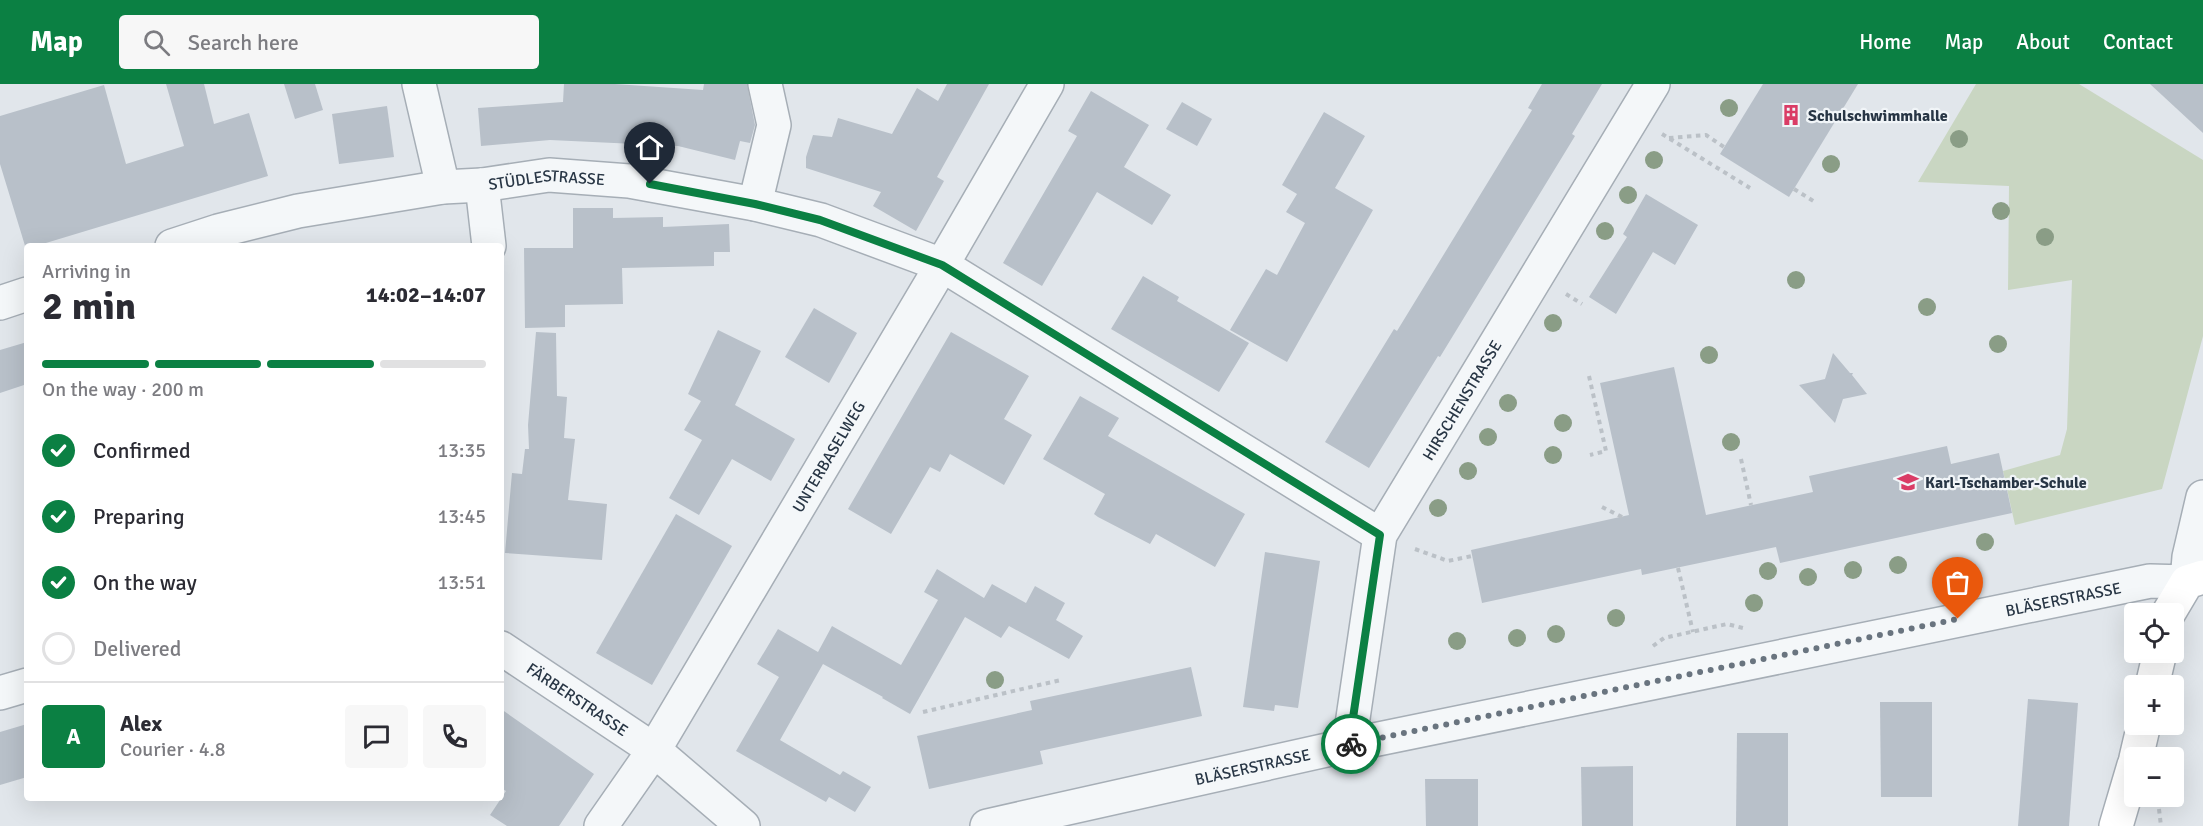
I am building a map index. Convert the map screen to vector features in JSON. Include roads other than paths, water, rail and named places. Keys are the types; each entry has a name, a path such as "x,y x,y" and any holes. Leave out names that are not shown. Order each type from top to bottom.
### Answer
{"street":[{"path":"419,84 443,187"},
{"path":"755,204 774,124 765,84"},
{"name":"UNTERBASELWEG","path":"601,826 654,750 1047,84"},
{"name":"HIRSCHENSTRASSE","path":"1349,745 1380,535 1653,84"},
{"name":"STÜDLESTRASSE","path":"181,243 218,231 298,211 443,187 482,185 549,175 629,181 755,204 820,220 942,265 1380,535"},
{"path":"482,185 489,243"},
{"path":"0,303 24,295"},
{"path":"2176,603 2195,579 2189,557 2203,497"},
{"name":"BLÄSERSTRASSE","path":"987,826 1349,745 1820,647 2150,581 2195,579"},
{"name":"FÄRBERSTRASSE","path":"504,650 654,750"},
{"path":"0,693 24,685"},
{"path":"654,750 743,826"},
{"path":"2116,826 2124,799"}],"place":[{"name":"Schulschwimmhalle","path":"1791,115"},
{"name":"Karl-Tschamber-Schule","path":"1908,482"}]}
